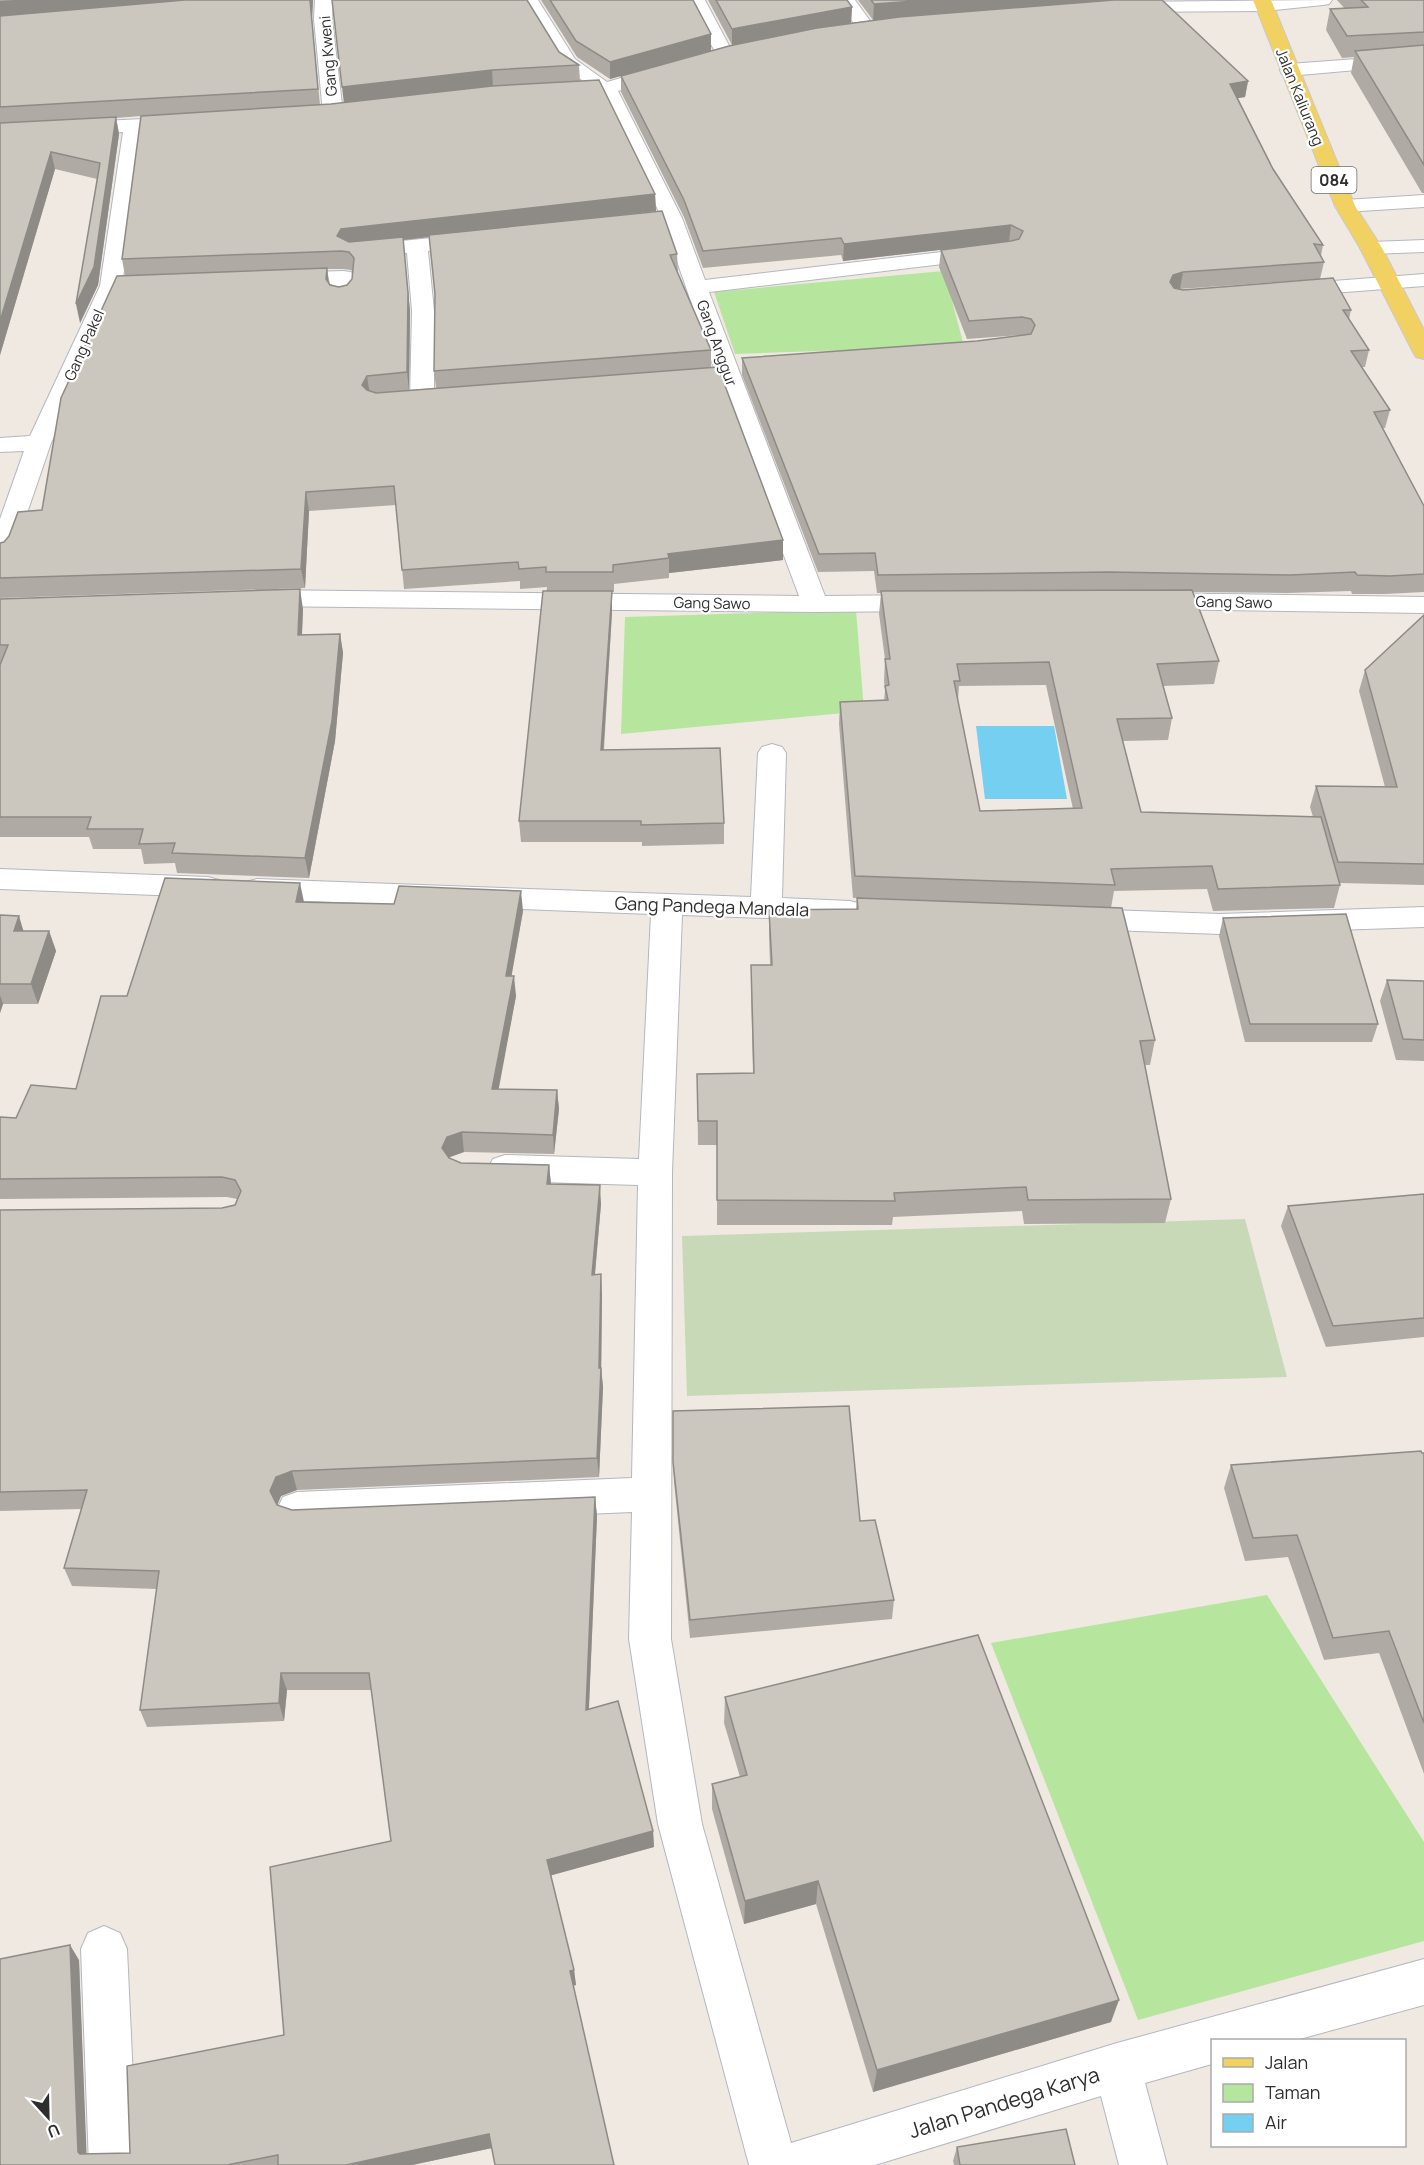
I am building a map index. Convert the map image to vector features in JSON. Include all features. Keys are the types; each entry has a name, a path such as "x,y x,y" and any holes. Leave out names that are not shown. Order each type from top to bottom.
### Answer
{"main road":[{"name":"Jalan Kaliurang","path":"1264,3 1345,206 1371,248 1424,352"}],"street":[{"name":"Gang Kweni","path":"324,0 323,19 333,113"},
{"path":"529,0 568,63 607,88"},
{"path":"696,0 725,55"},
{"path":"846,0 867,29"},
{"path":"1103,8 1323,0"},
{"path":"847,32 888,27"},
{"path":"706,60 744,51"},
{"path":"1289,70 1424,59"},
{"path":"539,92 607,88 675,68"},
{"name":"Gang Anggur","path":"607,88 672,218 726,370 815,604"},
{"path":"309,114 354,111"},
{"path":"0,132 203,122"},
{"name":"Gang Pakel","path":"0,554 39,443 111,285 133,126"},
{"path":"1345,206 1424,201"},
{"path":"649,220 672,218"},
{"path":"352,252 498,237"},
{"path":"1371,248 1424,246"},
{"path":"417,247 423,311 411,400 446,397"},
{"path":"697,287 1010,250"},
{"path":"261,280 343,277 341,296"},
{"path":"1273,291 1424,280"},
{"path":"111,285 134,285"},
{"path":"705,377 748,363"},
{"path":"0,445 39,443"},
{"name":"Gang Sawo","path":"231,599 955,603"},
{"name":"Gang Sawo","path":"1130,601 1424,605"},
{"path":"766,908 772,753"},
{"name":"Gang Pandega Mandala","path":"0,879 874,912"},
{"path":"667,905 655,1172 650,1639 680,1824 773,2165"},
{"path":"1053,918 1220,924 1424,917"},
{"path":"476,1167 655,1172"},
{"path":"297,1509 650,1494"},
{"path":"104,1948 113,2165"},
{"name":"Jalan Pandega Karya","path":"1220,2039 1424,1982"},
{"name":"Jalan Pandega Karya","path":"796,2165 1117,2067 1211,2042"},
{"path":"1117,2067 1143,2165"}],"green space":[{"path":"944,271 964,346 735,354 714,292"},
{"path":"856,610 864,711 621,734 625,617"},
{"path":"1245,1219 1287,1377 687,1396 682,1236"},
{"path":"1267,1595 1424,1842 1424,1941 1138,2020 991,1643"}],"water":[{"path":"976,726 1054,726 1067,799 985,799"}],"building":[{"path":"185,0 310,0 318,89 0,107 0,16"},
{"path":"332,0 527,0 559,52 579,65 492,70 342,87"},
{"path":"550,0 693,0 711,34 610,62 576,41"},
{"path":"716,0 847,0 852,7 732,29"},
{"path":"871,0 928,0 874,4"},
{"path":"1114,0 1162,0 1248,81 1230,84 1273,169 1323,245 1314,244 1324,262 1183,272 1173,275 1170,282 1174,288 1183,290 1333,278 1351,310 1343,310 1369,350 1351,351 1390,410 1374,412 1424,506 1424,574 1390,576 1357,575 1355,572 1291,575 1109,572 878,575 875,553 819,554 742,358 977,341 1031,334 1035,325 1031,319 1022,317 969,321 941,250 1011,241 1019,239 1023,231 1011,225 844,244 841,238 703,251 684,200 621,76 729,46 817,28 899,17"},
{"path":"1361,0 1424,0 1424,32 1347,36 1330,9 1368,7"},
{"path":"1424,45 1424,165 1355,51"},
{"path":"599,80 655,194 341,229 337,236 349,242 403,237 408,293 407,372 367,376 362,385 367,390 376,393 718,367 783,540 668,554 669,558 613,565 613,572 546,572 546,567 519,569 518,562 402,570 394,486 306,492 301,569 0,578 0,543 9,536 18,512 42,510 61,398 117,276 327,268 326,279 330,285 339,287 347,285 352,279 354,258 349,252 341,251 122,259 141,116 331,104 492,86"},
{"path":"116,117 94,267 76,304 100,163 51,152 0,321 0,123"},
{"path":"662,211 677,254 670,255 711,350 434,371 435,294 429,235"},
{"path":"300,589 298,635 340,634 332,721 305,858 172,853 175,843 139,844 143,829 87,829 91,817 0,817 0,665 8,645 0,645 0,599"},
{"path":"1192,590 1219,661 1157,664 1172,718 1117,719 1141,812 1321,817 1340,885 1218,889 1212,866 1111,869 1115,885 855,876 840,702 888,700 885,686 889,685 885,659 890,659 881,591","holes":["1049,662 1082,808 980,811 954,681 960,681 957,664"]},
{"path":"543,591 612,591 601,750 720,748 724,823 641,825 641,821 519,821"},
{"path":"1424,615 1424,864 1338,862 1316,786 1397,787 1365,670"},
{"path":"165,878 300,883 296,902 394,904 399,886 521,891 506,976 514,976 492,1089 557,1090 553,1135 462,1132 447,1137 442,1148 449,1158 461,1163 549,1165 547,1184 600,1185 592,1275 601,1274 599,1368 601,1368 597,1458 292,1471 276,1477 270,1491 277,1505 292,1510 595,1497 586,1710 618,1701 653,1831 547,1860 574,1970 570,1971 614,2165 495,2165 489,2134 346,2165 278,2165 278,2155 227,2165 0,2165 0,1959 70,1945 78,2152 80,2154 130,2153 127,2066 284,2035 270,1867 391,1841 369,1673 281,1673 279,1703 140,1710 159,1571 64,1568 87,1490 0,1492 0,1210 222,1208 235,1205 241,1191 235,1180 222,1177 0,1179 0,1117 16,1118 31,1085 76,1089 101,996 127,996"},
{"path":"857,898 1122,908 1155,1040 1140,1041 1171,1199 1028,1200 1026,1187 894,1193 895,1201 717,1200 717,1121 698,1121 697,1074 754,1073 751,965 772,965 769,910 858,909"},
{"path":"1346,914 1378,1024 1250,1024 1223,918"},
{"path":"0,915 19,916 14,931 49,931 31,984 0,984"},
{"path":"1387,980 1424,981 1424,1040 1403,1039"},
{"path":"1424,1194 1424,1318 1333,1326 1288,1206"},
{"path":"849,1406 860,1521 875,1520 894,1600 690,1620 673,1462 673,1411"},
{"path":"1421,1451 1424,1453 1424,1723 1389,1631 1333,1638 1297,1535 1253,1538 1231,1465"},
{"path":"978,1635 1119,2000 877,2070 818,1881 745,1901 712,1784 747,1775 725,1697"},
{"path":"1066,2129 1075,2165 960,2165 957,2147"}]}
